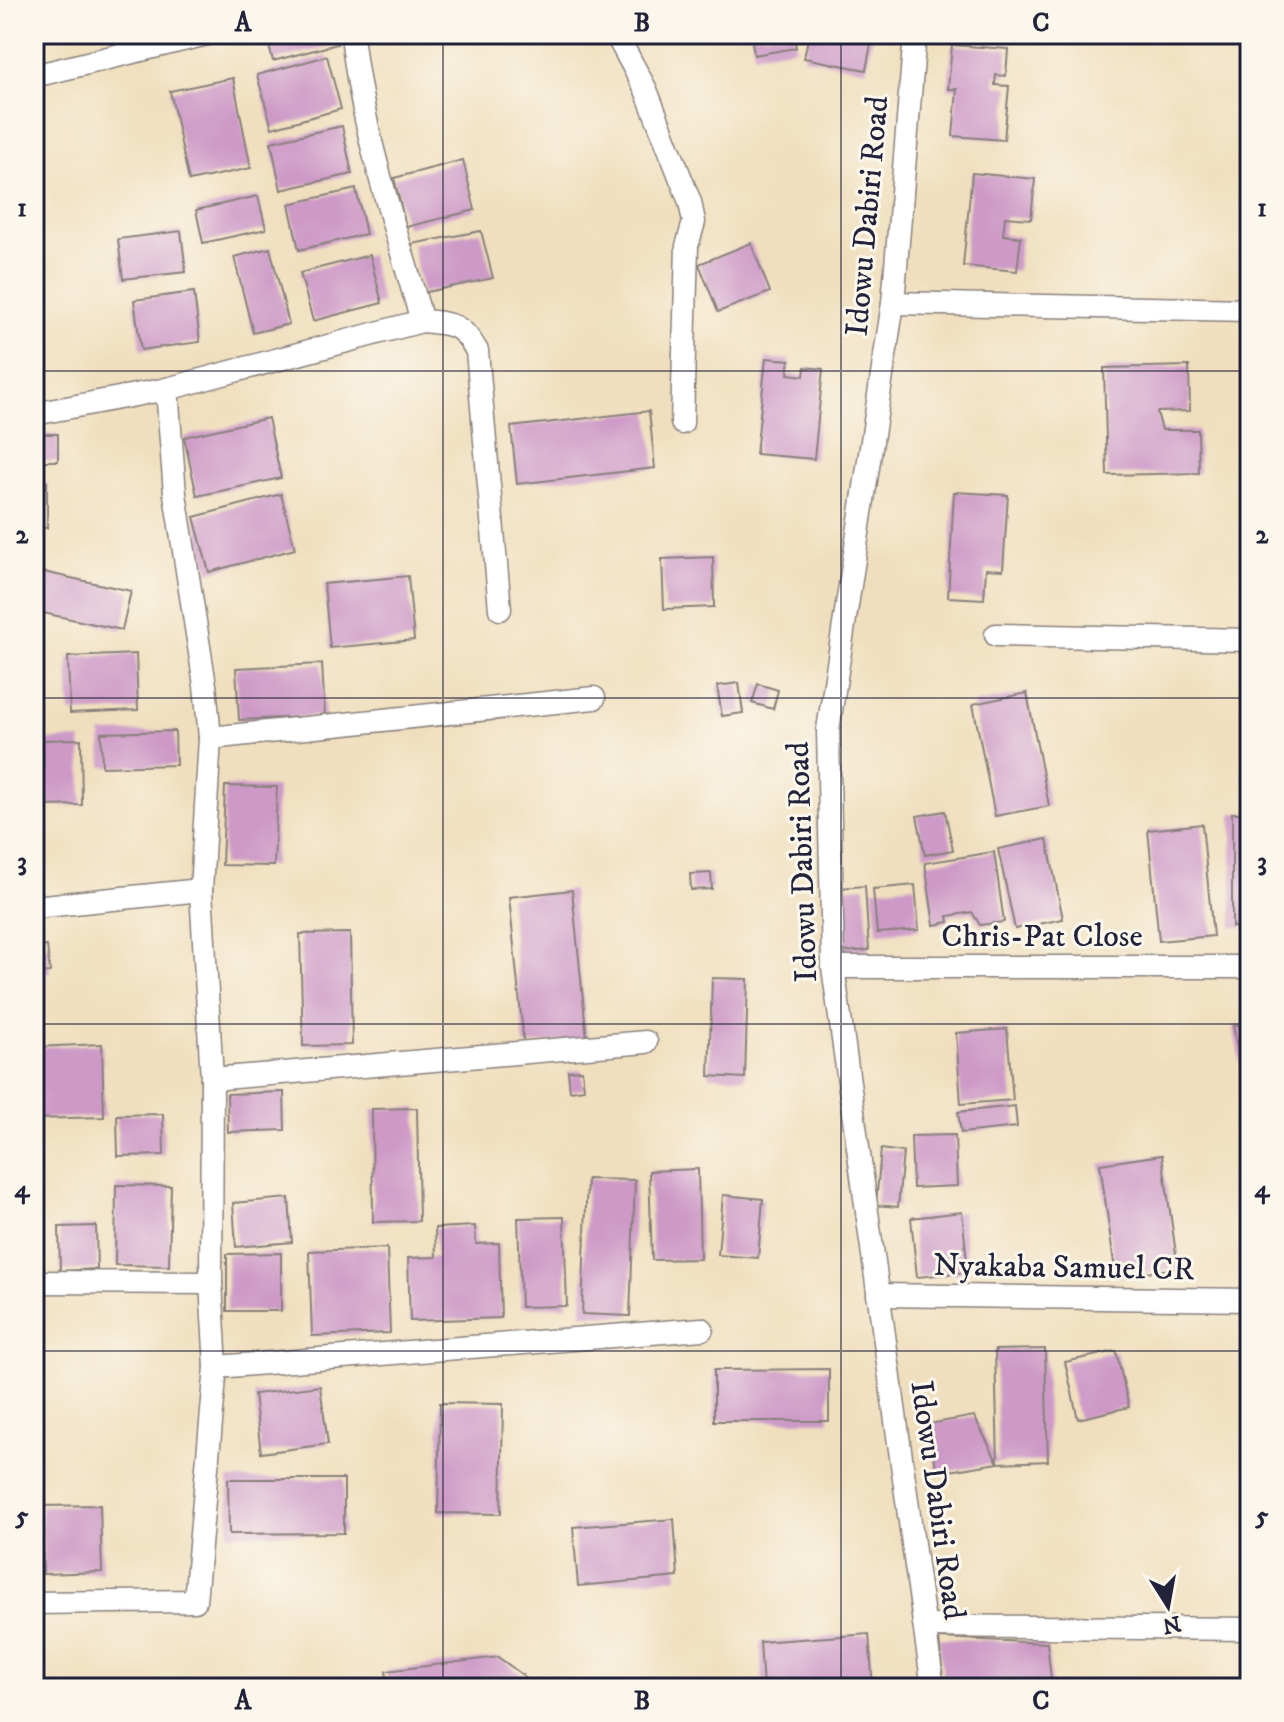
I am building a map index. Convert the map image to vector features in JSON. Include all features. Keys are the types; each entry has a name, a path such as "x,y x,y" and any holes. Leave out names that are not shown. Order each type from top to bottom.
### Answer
{"street":[{"path":"34,76 207,34"},
{"path":"352,34 372,146 422,321"},
{"path":"616,34 646,90 690,202 694,222 687,246 682,423"},
{"name":"Idowu Dabiri Road","path":"915,34 893,303 828,730 833,967 933,1688"},
{"path":"893,303 1250,310"},
{"path":"34,414 167,389 422,321 449,323 465,330 477,351 500,609"},
{"path":"34,1603 195,1601 216,1367 211,1283 212,1079 201,890 210,738 205,685 175,494 167,389"},
{"path":"996,635 1250,640"},
{"path":"210,738 594,698"},
{"path":"34,907 201,890"},
{"name":"Chris-Pat Close","path":"833,967 1250,967"},
{"path":"212,1079 646,1042"},
{"path":"34,1282 211,1283"},
{"name":"Nyakaba Samuel CR","path":"878,1295 1250,1300"},
{"path":"216,1367 702,1329"},
{"path":"925,1626 1250,1629"}],"building":[{"path":"298,34 334,34 337,44 273,61 268,42"},
{"path":"628,34 655,34 657,38 631,45"},
{"path":"751,34 794,34 796,48 754,55"},
{"path":"809,34 873,34 866,70 804,58"},
{"path":"952,45 1008,49 1006,76 996,75 995,85 1009,86 1004,140 953,136 957,89 948,89"},
{"path":"327,56 341,109 272,128 257,75"},
{"path":"233,78 251,168 189,181 170,91"},
{"path":"342,126 352,174 281,190 271,142"},
{"path":"463,160 475,210 406,227 394,178"},
{"path":"972,173 1035,179 1031,219 1005,217 1003,235 1021,237 1017,271 963,266"},
{"path":"356,189 366,234 299,250 289,204"},
{"path":"258,196 266,229 203,243 196,210"},
{"path":"181,231 186,272 123,279 118,239"},
{"path":"481,231 493,278 422,293 412,244"},
{"path":"751,243 770,292 718,312 699,264"},
{"path":"270,248 289,324 253,333 234,257"},
{"path":"370,255 382,303 313,321 300,273"},
{"path":"194,292 200,342 141,350 134,300"},
{"path":"34,343 43,389 34,390"},
{"path":"766,358 790,360 788,374 804,376 805,367 823,369 814,459 756,454"},
{"path":"1189,366 1190,411 1157,412 1162,430 1198,430 1199,473 1107,475 1104,368"},
{"path":"649,411 655,468 517,484 511,427"},
{"path":"268,418 281,478 197,496 184,437"},
{"path":"34,434 58,434 58,461 34,461"},
{"path":"34,482 47,482 47,528 34,528"},
{"path":"954,492 1008,495 1003,570 986,569 984,599 948,597"},
{"path":"281,494 295,549 209,572 194,517"},
{"path":"713,557 714,607 664,609 662,559"},
{"path":"34,570 131,591 122,630 34,611"},
{"path":"408,576 414,640 330,648 324,584"},
{"path":"136,654 138,710 70,713 68,657"},
{"path":"322,664 325,716 239,720 236,668"},
{"path":"739,683 743,713 722,716 717,686"},
{"path":"758,684 778,690 773,709 752,703"},
{"path":"1027,693 1049,806 995,816 973,704"},
{"path":"175,731 176,765 102,767 101,733"},
{"path":"81,739 82,805 44,806 43,740"},
{"path":"225,786 277,787 274,866 222,865"},
{"path":"945,811 953,850 925,855 917,816"},
{"path":"1232,813 1250,813 1250,927 1232,927"},
{"path":"1202,824 1213,936 1159,941 1148,830"},
{"path":"1047,839 1063,919 1015,929 998,849"},
{"path":"994,852 1004,922 980,925 972,912 948,916 949,922 934,925 925,863"},
{"path":"711,873 712,889 691,890 690,874"},
{"path":"915,885 919,930 877,933 873,889"},
{"path":"865,886 869,950 844,952 839,888"},
{"path":"572,890 587,1039 524,1045 509,897"},
{"path":"350,933 352,1045 303,1046 300,934"},
{"path":"47,946 50,972 34,974 34,947"},
{"path":"712,978 748,979 745,1078 709,1076"},
{"path":"1250,1023 1250,1106 1249,1106 1233,1026"},
{"path":"1007,1029 1013,1100 961,1104 956,1033"},
{"path":"102,1044 104,1117 34,1119 34,1047"},
{"path":"582,1070 584,1089 570,1091 568,1071"},
{"path":"284,1092 285,1130 228,1132 227,1094"},
{"path":"1015,1106 1017,1127 961,1133 958,1112"},
{"path":"417,1108 419,1221 373,1222 372,1109"},
{"path":"163,1114 164,1155 118,1156 117,1115"},
{"path":"955,1135 957,1186 913,1188 911,1136"},
{"path":"881,1149 903,1152 898,1207 876,1205"},
{"path":"1162,1155 1178,1268 1116,1277 1100,1164"},
{"path":"698,1169 700,1259 652,1260 649,1171"},
{"path":"587,1179 635,1180 630,1316 582,1314"},
{"path":"116,1185 171,1186 169,1266 115,1265"},
{"path":"723,1195 763,1199 758,1258 718,1255"},
{"path":"289,1198 292,1242 236,1247 233,1203"},
{"path":"962,1212 968,1272 917,1277 911,1218"},
{"path":"564,1217 567,1306 521,1307 518,1218"},
{"path":"96,1226 97,1269 60,1271 59,1227"},
{"path":"475,1226 476,1244 499,1243 501,1318 410,1321 408,1258 436,1257 435,1228"},
{"path":"387,1248 390,1333 312,1336 309,1251"},
{"path":"281,1253 281,1311 227,1311 227,1254"},
{"path":"1045,1349 1048,1461 998,1463 995,1350"},
{"path":"1116,1351 1129,1407 1078,1419 1065,1362"},
{"path":"829,1369 829,1421 714,1421 714,1370"},
{"path":"320,1386 328,1444 261,1453 254,1394"},
{"path":"440,1403 503,1404 501,1514 438,1513"},
{"path":"974,1416 998,1463 937,1473 929,1424"},
{"path":"228,1479 344,1479 344,1533 229,1534"},
{"path":"100,1505 102,1572 43,1574 41,1506"},
{"path":"674,1519 678,1577 578,1586 573,1527"},
{"path":"869,1634 873,1688 763,1688 760,1642"},
{"path":"939,1638 1047,1643 1052,1688 944,1688"},
{"path":"498,1657 524,1676 526,1688 388,1688 386,1671"}]}
